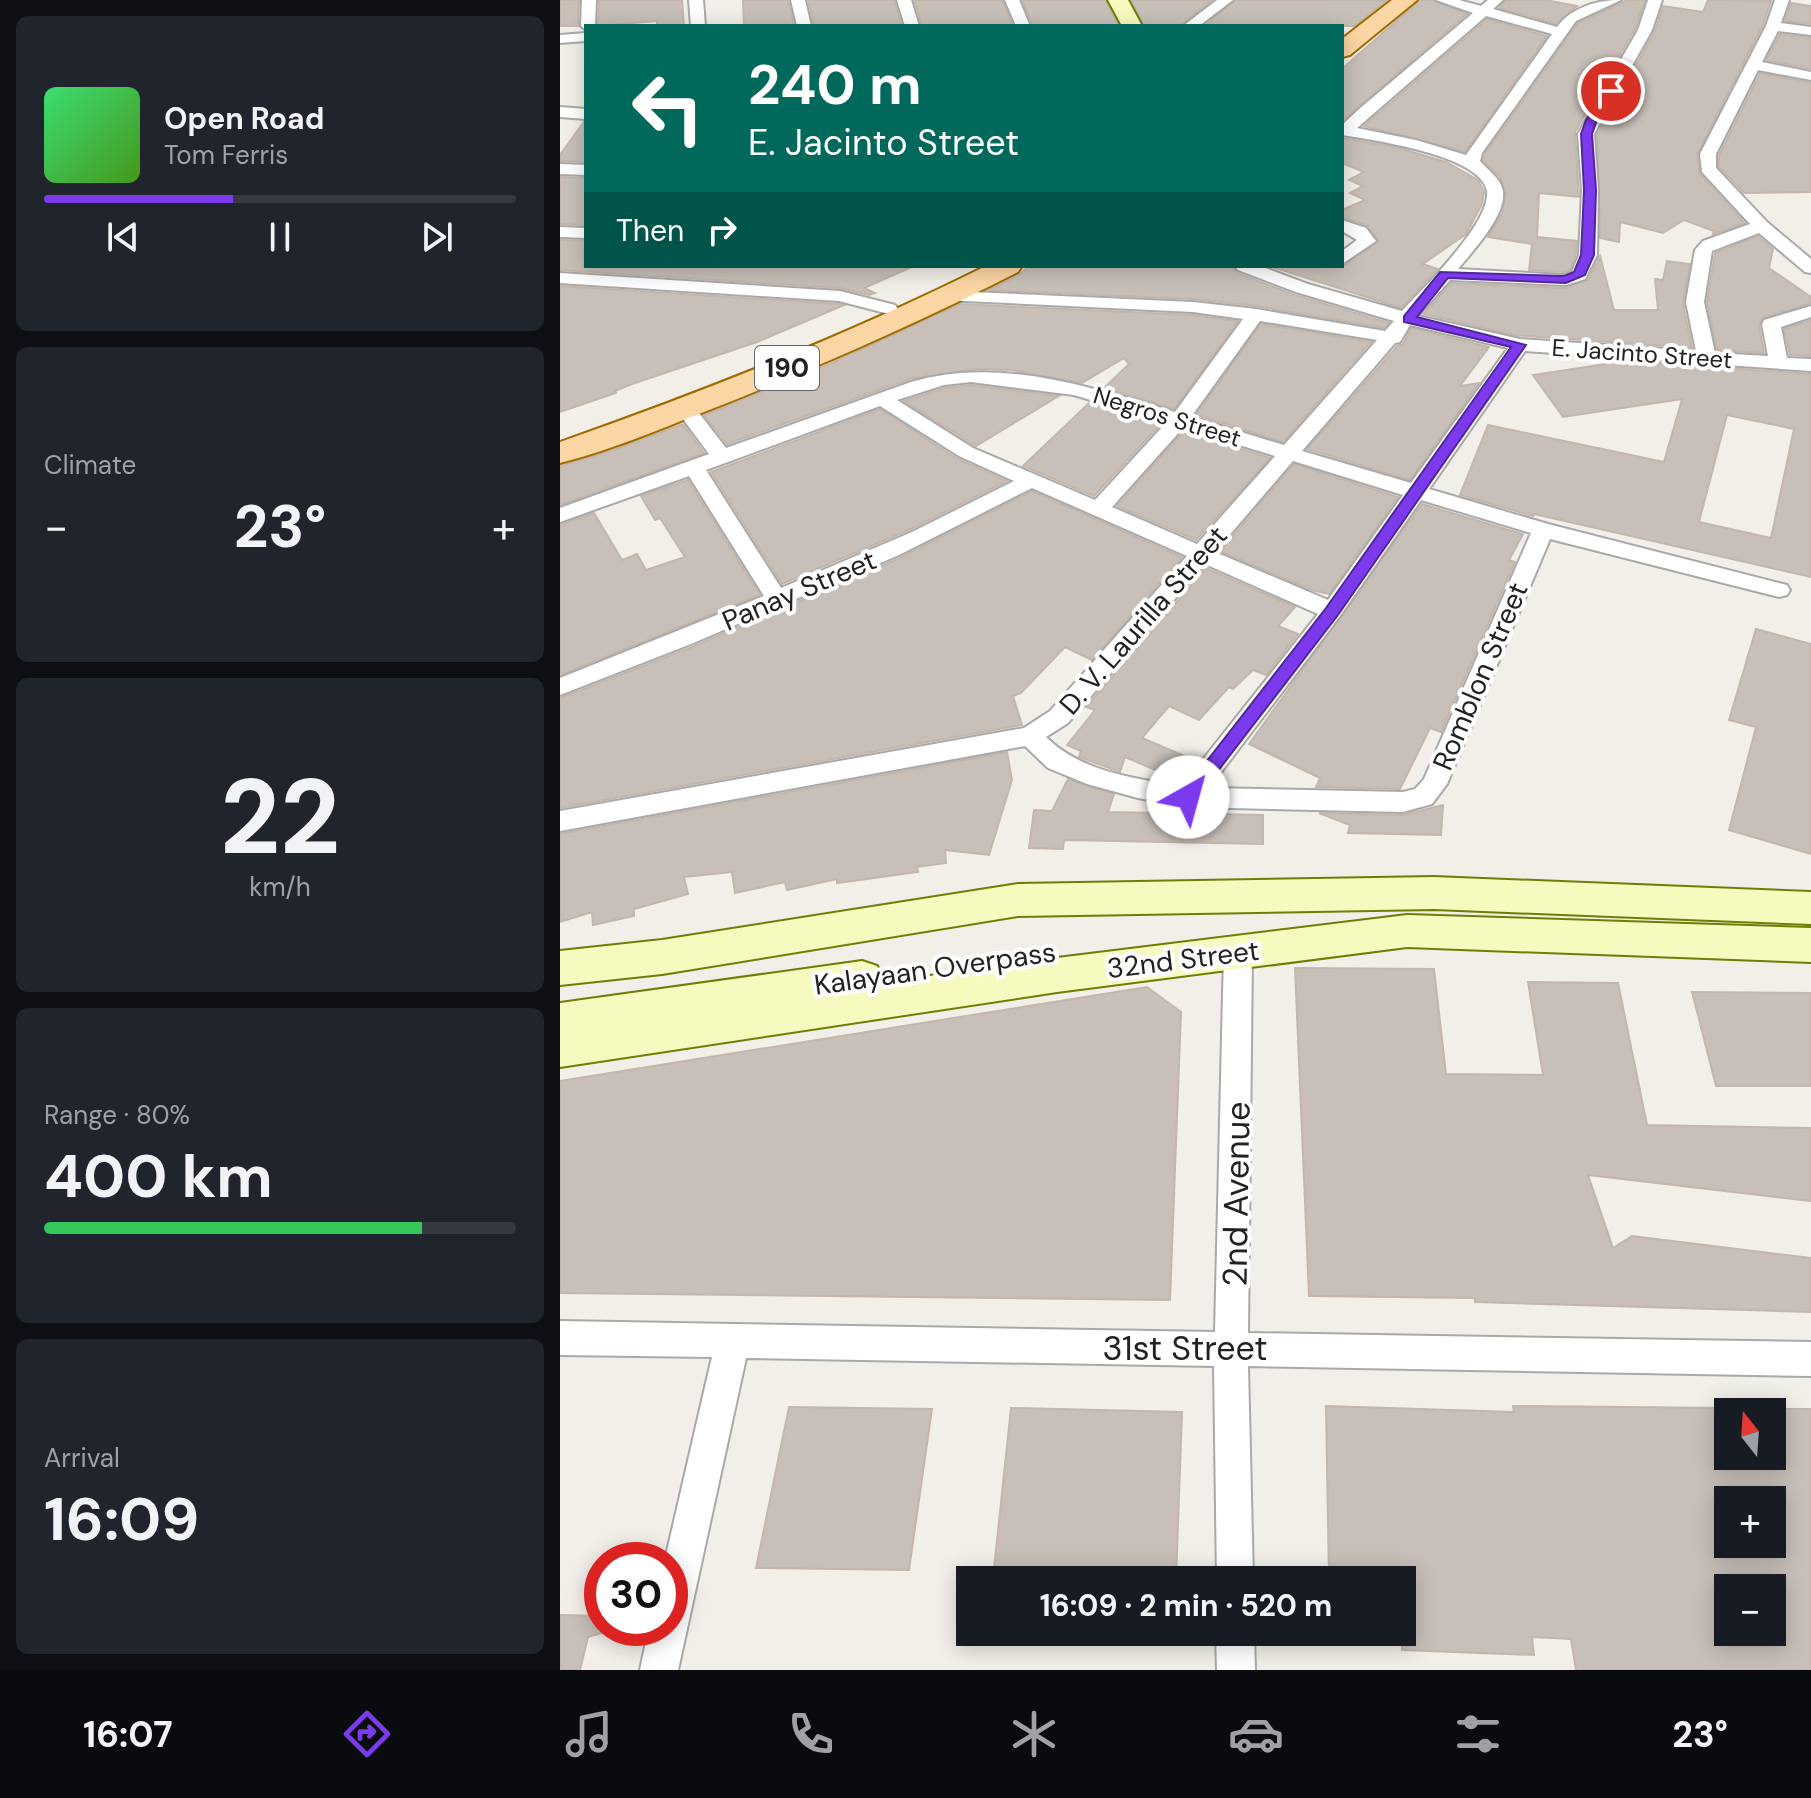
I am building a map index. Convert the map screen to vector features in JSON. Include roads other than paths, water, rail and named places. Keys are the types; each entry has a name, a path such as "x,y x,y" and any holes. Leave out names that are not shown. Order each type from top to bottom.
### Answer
{"main road":[{"path":"1118,0 1131,24"},
{"path":"1344,30 1384,0"},
{"path":"1344,48 1406,0"},
{"name":"190","path":"560,435 732,374 889,309 975,268"},
{"name":"190","path":"560,453 819,356 1004,268"},
{"name":"32nd Street","path":"560,968 662,957 1018,900 1434,893 1811,908"},
{"name":"Kalayaan Overpass","path":"560,1021 1022,940 1166,899"},
{"name":"Kalayaan Overpass","path":"560,992 1022,940 1235,929 1407,931"},
{"name":"32nd Street","path":"560,1048 1057,975 1407,931 1811,945"}],"street":[{"path":"588,24 589,0"},
{"path":"696,0 698,24"},
{"path":"798,0 804,24"},
{"path":"904,0 911,24"},
{"path":"1012,0 1022,24"},
{"path":"1193,24 1226,0"},
{"path":"1443,0 1490,5 1560,32"},
{"path":"1344,130 1416,145 1472,162 1474,153 1560,32 1580,13 1614,0"},
{"path":"1445,274 1566,280 1579,275 1588,255 1590,190 1586,134 1645,30 1655,0"},
{"path":"1782,0 1773,26 1708,154 1708,169 1761,226 1811,268"},
{"path":"1344,129 1490,5"},
{"path":"1773,26 1811,31"},
{"path":"560,39 584,37"},
{"path":"1754,65 1811,76"},
{"path":"560,112 584,114"},
{"name":"D. V. Laurilla Street","path":"560,821 1030,736 1059,717 1393,338 1488,218 1495,193 1472,162"},
{"path":"560,169 584,170"},
{"path":"1344,226 1360,232 1367,241 1344,258"},
{"path":"1707,359 1695,302 1704,250 1709,245 1761,226"},
{"path":"560,232 584,233"},
{"name":"E. Jacinto Street","path":"1249,268 1302,288 1409,319 1520,345 1811,365"},
{"path":"1302,288 1330,268"},
{"path":"560,278 840,296 889,309"},
{"path":"949,296 1193,307 1256,314 1393,338"},
{"path":"1779,363 1771,324 1811,311"},
{"path":"1099,509 1180,419 1256,314"},
{"path":"1188,797 1332,611 1520,345"},
{"name":"Negros Street","path":"560,515 882,399 942,379 971,376 1076,389 1543,530 1779,590"},
{"path":"882,399 966,452 1332,611"},
{"path":"685,408 722,457"},
{"path":"694,467 777,599"},
{"name":"Panay Street","path":"560,687 777,599 971,515 1031,480"},
{"name":"Romblon Street","path":"1030,736 1054,759 1076,768 1144,790 1188,797 1403,802 1423,797 1434,784 1543,530"},
{"name":"2nd Avenue","path":"1235,1566 1231,1347 1238,1092 1238,952"},
{"name":"31st Street","path":"560,1338 1811,1359"},
{"path":"687,1542 733,1341"},
{"path":"659,1670 664,1646"},
{"path":"1235,1646 1236,1670"}]}
